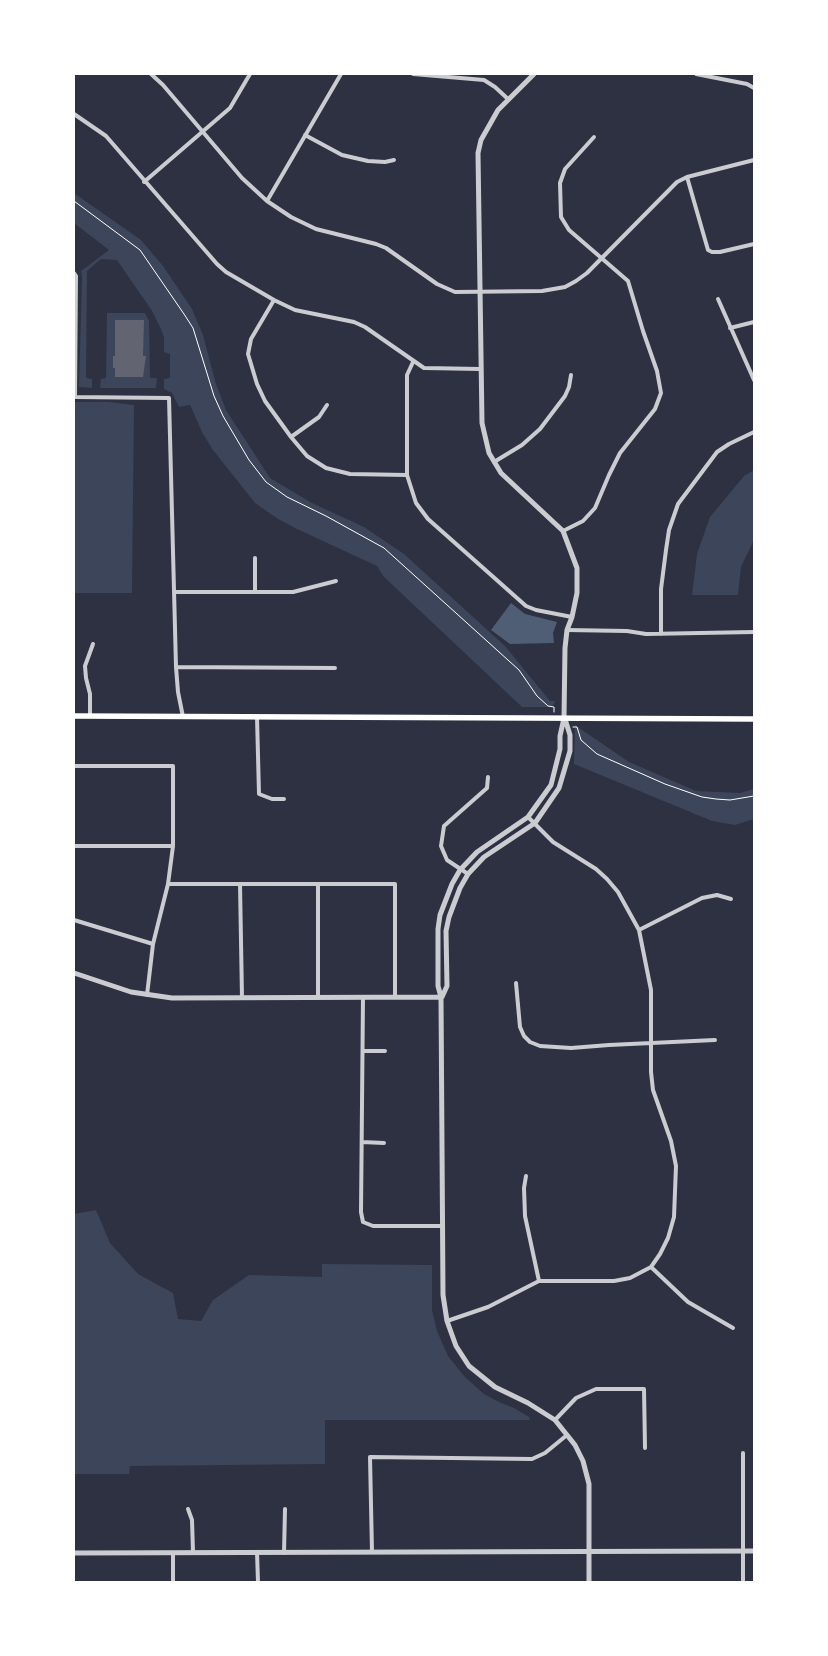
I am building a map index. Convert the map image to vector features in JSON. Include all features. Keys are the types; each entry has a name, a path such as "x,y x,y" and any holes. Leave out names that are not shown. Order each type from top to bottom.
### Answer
{"main road":[{"path":"74,716 754,718"}],"street":[{"path":"154,74 242,178 267,201 310,226 386,248 455,292 551,290 565,287 580,279 603,258 677,182 754,160"},
{"path":"144,182 230,108 250,74"},
{"path":"267,201 341,74"},
{"path":"413,74 484,80 495,87 508,100"},
{"path":"534,74 498,110 481,140 478,153 482,423 486,444 501,474 563,531 577,568 578,593 567,630 564,648 564,718 560,736 560,749 551,785 528,817 477,852 460,870 452,884 440,915 438,929 438,986 442,997 443,1295 447,1322 456,1346 469,1366 495,1387 528,1403 555,1420 567,1434 583,1460 589,1484 589,1582"},
{"path":"696,74 747,84 754,88"},
{"path":"74,114 106,136 144,182 226,272 295,310 354,322 365,327 424,368 480,368"},
{"path":"305,134 342,155 368,161 394,160"},
{"path":"563,531 584,521 595,508 608,475 620,453 655,409 661,393 657,371 628,282 569,230 561,217 560,183 565,169 594,137"},
{"path":"687,178 708,250 720,252 754,244"},
{"path":"75,274 74,397 169,398 176,667 183,717"},
{"path":"718,299 754,380"},
{"path":"274,300 250,339 248,354 261,394 291,437 307,456 326,468 350,474 407,475"},
{"path":"730,328 754,322"},
{"path":"413,362 407,376 407,475 412,495 421,511 519,601 536,610 572,618"},
{"path":"494,462 522,445 540,429 565,396 571,375"},
{"path":"291,437 319,417 326,405"},
{"path":"661,634 662,580 669,530 678,504 717,452 754,432"},
{"path":"254,558 255,592"},
{"path":"174,592 293,592 336,580"},
{"path":"567,630 627,630 646,634 754,632"},
{"path":"90,716 90,694 85,666 93,644"},
{"path":"176,667 335,668"},
{"path":"257,717 259,794 272,799 284,799"},
{"path":"442,997 446,986 446,931 460,888 468,874 484,857 535,823 559,788 570,751 570,735 564,718"},
{"path":"74,766 172,766 174,846 168,884 153,944 147,995"},
{"path":"468,874 446,860 441,846 444,826 487,788 488,778"},
{"path":"447,1322 488,1307 539,1281 614,1281 630,1278 651,1267 668,1238 674,1216 676,1166 671,1141 653,1090 651,990 639,930 618,892 607,879 596,869 553,842 528,817"},
{"path":"74,846 174,846"},
{"path":"168,884 395,884 395,997"},
{"path":"240,884 242,998"},
{"path":"318,884 318,998"},
{"path":"639,930 702,898 716,895 731,899"},
{"path":"74,920 153,944"},
{"path":"74,973 115,987 147,995 172,998 442,997"},
{"path":"516,983 520,1027 524,1036 530,1042 540,1046 571,1048 715,1040"},
{"path":"363,997 361,1212 363,1222 374,1226 443,1226"},
{"path":"363,1051 385,1051"},
{"path":"362,1142 384,1142"},
{"path":"526,1176 524,1188 525,1216 539,1281"},
{"path":"651,1267 688,1302 733,1328"},
{"path":"555,1420 576,1398 596,1389 644,1389 645,1448"},
{"path":"372,1552 370,1457 532,1458 545,1453 567,1434"},
{"path":"743,1453 743,1582"},
{"path":"188,1509 192,1520 193,1552"},
{"path":"284,1553 285,1509"},
{"path":"74,1553 754,1550"},
{"path":"257,1552 258,1582"},
{"path":"173,1553 173,1582"}],"path":[{"path":"74,201 140,250 184,314 193,328 214,396 223,416 249,460 266,482 287,498 335,520 384,548 519,670 532,690 544,703 554,708"},
{"path":"577,727 580,740 597,754 665,784 716,799 730,800 754,796"}],"shaded area":[{"path":"74,193 141,240 163,266 192,309 203,335 216,384 226,410 270,478 312,503 364,527 404,554 505,646 550,701 555,701 551,707 522,707 383,576 377,566 297,529 255,503 213,450 203,434 190,405 179,407 172,393 164,389 164,379 170,378 170,354 164,352 164,338 161,329 152,311 117,260 101,259 87,271 86,378 92,379 92,388 79,387 81,271 109,250 74,223"},
{"path":"107,313 145,313 149,321 150,378 157,378 156,388 100,388 101,379 106,378"},
{"path":"74,402 109,402 134,405 132,593 74,593"},
{"path":"754,470 754,540 741,567 738,595 692,595 697,554 710,517 744,476"},
{"path":"511,603 525,614 557,622 553,633 554,643 510,644 491,630"},
{"path":"575,725 629,762 696,791 740,793 754,789 754,819 735,825 712,821 574,764"},
{"path":"96,1210 110,1243 138,1274 173,1293 178,1319 201,1321 213,1300 249,1275 322,1277 322,1264 432,1265 432,1310 437,1331 448,1356 465,1377 484,1394 514,1408 529,1417 530,1420 325,1420 325,1464 130,1466 129,1474 74,1474 74,1214"}],"building":[{"path":"115,320 144,320 143,356 146,356 143,377 115,377 113,356 115,356"}]}
